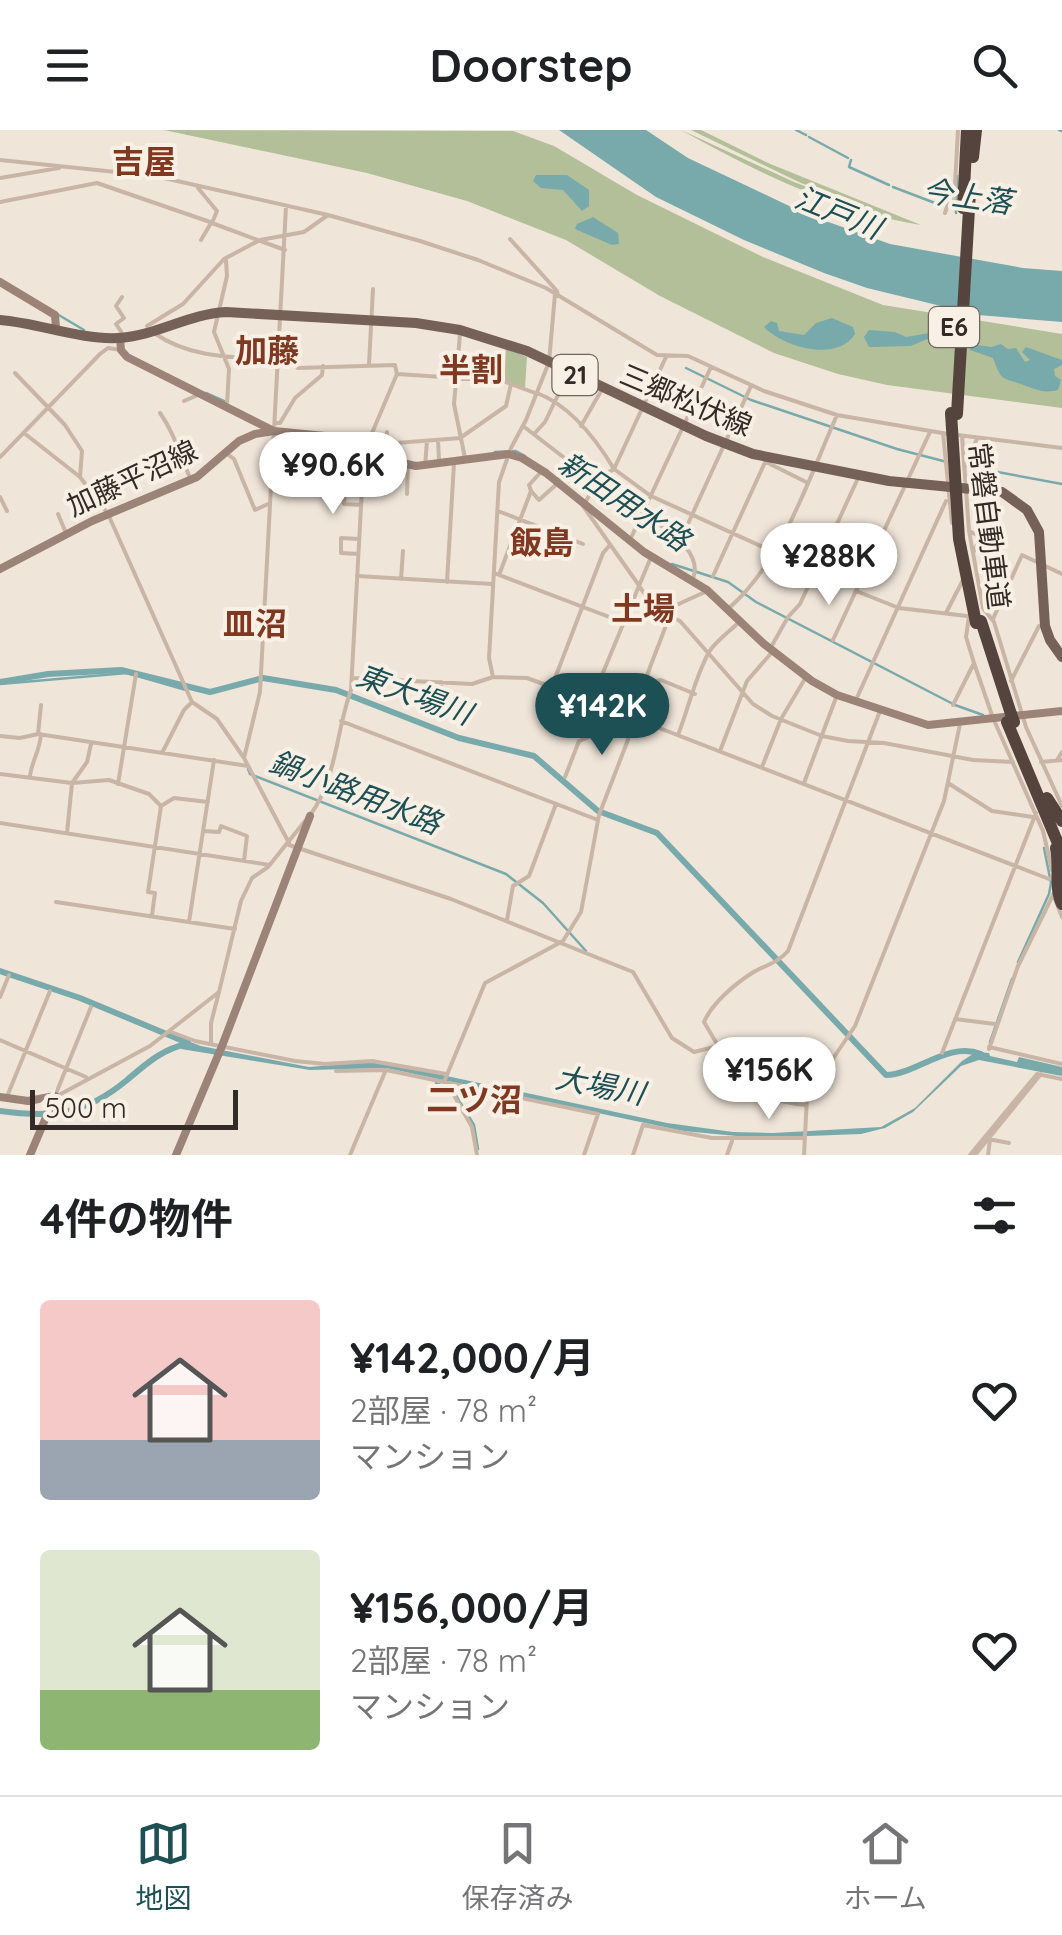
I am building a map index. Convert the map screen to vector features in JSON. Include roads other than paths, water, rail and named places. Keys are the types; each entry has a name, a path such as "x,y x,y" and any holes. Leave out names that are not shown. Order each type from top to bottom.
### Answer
{"highway":[{"name":"常磐自動車道","path":"969,130 972,165 960,340 958,438 966,539 978,617"},
{"name":"常磐自動車道","path":"969,130 957,207 953,338 951,437 959,539 1008,717 1062,853"},
{"name":"常磐自動車道","path":"1008,717 1062,824"},
{"path":"1027,763 1029,781 1055,842 1060,869 1059,909"}],"main road":[{"name":"三郷松伏線","path":"0,320 121,342 169,319 218,312 371,320 460,330 505,342 684,426 767,460 905,483 947,486 964,492 1002,492 1022,504 1039,532 1045,626 1062,657"}],"street":[{"path":"958,152 977,152 969,130"},
{"path":"946,213 948,204 957,207 958,152 969,130"},
{"path":"0,160 141,174 328,215 478,260 556,295 647,350 666,357 684,355 752,386 837,414 943,434 1062,448"},
{"path":"0,178 64,167"},
{"path":"0,211 3,201 97,183 284,250"},
{"path":"198,188 217,212 201,240"},
{"path":"244,758 261,678 286,206"},
{"path":"169,319 226,258 260,240 304,232 328,215"},
{"path":"493,677 489,658 500,482 509,451 524,426 549,362 558,291 510,239"},
{"path":"226,258 227,276 214,332 229,373 227,405"},
{"path":"0,282 55,315 56,328"},
{"path":"369,365 373,289"},
{"path":"122,297 116,306 124,318 116,324 127,357 200,393 275,427 333,438 408,466 509,451 557,480 651,557 695,574"},
{"path":"149,328 156,336 185,349 224,359 290,360 298,368 395,365 397,374 365,450 352,678 331,773 310,816 270,865 252,878 241,902 210,1022 212,1044"},
{"path":"460,330 454,404 465,459"},
{"path":"0,456 100,354 121,342"},
{"path":"584,502 596,482 614,469 666,357"},
{"path":"275,427 294,398 322,376 323,366"},
{"path":"631,539 710,367"},
{"path":"534,434 557,402 560,391 554,386 562,368"},
{"path":"15,374 49,407 82,451 80,476"},
{"path":"397,374 511,384 557,402 582,426 614,469 651,496 774,552"},
{"path":"387,432 386,440 396,443 461,438 506,406 511,384"},
{"path":"681,539 752,386"},
{"path":"582,426 602,388"},
{"path":"184,401 200,393"},
{"path":"200,393 203,402"},
{"path":"160,413 175,434 177,449 191,480"},
{"path":"728,608 745,594 774,552 837,414"},
{"path":"524,426 596,482"},
{"name":"加藤平沼線","path":"0,569 108,514 191,480 249,436 275,427"},
{"path":"832,640 930,432"},
{"path":"24,434 80,476 108,514 192,702 218,720 244,758 288,844 451,899 633,972 667,1032 689,1050 718,1046"},
{"path":"943,434 948,499 962,580 1011,682"},
{"path":"962,436 978,617"},
{"path":"964,465 977,438"},
{"path":"438,440 440,463"},
{"path":"425,465 427,441"},
{"path":"392,460 396,443"},
{"path":"226,453 234,459 255,510 270,503"},
{"path":"714,576 767,460 806,482"},
{"path":"447,582 452,462"},
{"path":"944,462 964,465"},
{"path":"530,491 539,500 574,464"},
{"path":"407,494 408,466"},
{"path":"496,574 520,519 529,485 542,471"},
{"path":"720,751 751,675 772,650 787,618 800,604 859,476"},
{"path":"271,488 362,492"},
{"path":"345,492 344,504 361,505"},
{"path":"854,702 948,499 964,492"},
{"path":"0,498 4,508"},
{"path":"584,502 658,612 680,621 753,704 780,719 822,736 954,756 1027,763 1058,760"},
{"path":"498,511 583,544"},
{"path":"644,513 681,539 695,574 707,590 772,650 837,696 928,725 1062,708"},
{"path":"58,514 67,534"},
{"path":"940,518 952,521"},
{"path":"953,530 968,529 981,536 972,553"},
{"path":"358,554 340,553 342,538 359,539"},
{"path":"552,686 603,553 610,545"},
{"path":"401,579 403,550"},
{"path":"1008,717 974,663 966,637 1022,556 1062,574"},
{"path":"565,777 579,742 594,735 602,674 651,557"},
{"path":"496,574 625,623"},
{"path":"946,614 962,580 976,575"},
{"path":"357,576 494,584"},
{"path":"445,1079 485,983 560,943 584,906 599,815 636,719 636,705 672,607 707,590"},
{"path":"856,591 899,608 978,617"},
{"path":"678,735 708,654 740,621"},
{"path":"1008,717 1011,682 1040,626"},
{"path":"954,704 974,663"},
{"path":"118,784 136,674"},
{"path":"352,678 472,684 493,677 527,678 1053,877"},
{"path":"762,767 780,719 806,677"},
{"path":"600,691 661,680 695,694"},
{"path":"440,699 442,682"},
{"path":"804,783 837,696"},
{"path":"162,752 192,702"},
{"path":"30,776 31,764 40,752 41,706"},
{"path":"806,1105 784,1102 756,1091 733,1072 704,1022 738,983 777,961 788,950 880,711"},
{"path":"340,721 556,804 599,815"},
{"path":"804,1155 807,1097 849,1037 948,783 961,722"},
{"path":"0,736 40,734 248,766"},
{"path":"67,833 72,782 87,762 91,742"},
{"path":"1047,776 1062,752"},
{"path":"190,922 214,760"},
{"path":"1027,763 1047,776 1062,806"},
{"path":"1027,763 1035,815 1050,842 1059,909 1018,966 989,1048 1062,1064"},
{"path":"0,774 72,782 109,780 149,794 161,806"},
{"path":"948,783 992,810 1035,815"},
{"path":"152,917 155,893 148,892 161,806 174,798 208,802"},
{"path":"507,922 514,886 528,876 556,804"},
{"path":"942,1053 1035,815"},
{"path":"176,1155 310,816"},
{"path":"0,824 270,865"},
{"path":"202,830 219,832 221,826 247,836 244,861"},
{"path":"56,902 235,929"},
{"path":"0,996 8,975"},
{"path":"50,991 3,1098 28,1101 55,1096 127,1059 219,992"},
{"path":"30,1155 91,1007"},
{"path":"955,1018 996,1024"},
{"path":"167,1033 221,1049 312,1064 372,1061 598,1114 584,1155"},
{"path":"0,1040 86,1077"},
{"path":"336,1070 386,1070 445,1079"},
{"path":"350,1155 386,1070"},
{"path":"973,1155 1036,1074 1062,1079"},
{"path":"445,1079 470,1124 477,1155"},
{"path":"633,1155 644,1124 712,1138 806,1135"},
{"path":"727,1155 733,1138"},
{"path":"988,1138 1009,1144"},
{"path":"988,1138 988,1155"}],"water":[{"path":"559,130 646,130 688,158 806,214 890,244 1023,268 1062,271 1062,322 978,315 867,288 824,273 656,197"},
{"path":"536,175 567,175 589,190 589,206 582,211 563,190 541,188 533,181"},
{"path":"593,217 618,233 619,244 612,245 575,229 577,224"},
{"path":"832,318 853,327 855,334 847,343 823,350 796,346 764,327 771,321 777,323 779,331 804,335 816,323"},
{"path":"869,330 906,337 930,333 942,343 927,339 911,346 869,347 864,337"},
{"path":"971,344 1016,348 1025,362 1030,360 1022,352 1026,347 1062,360 1062,365 1054,369 1061,380 1058,390 1039,390 1005,379 993,358 970,350"},
{"path":"182,1039 309,1067 368,1062 409,1068 667,1123 733,1132 881,1127 915,1108 976,1052 1062,1067 1062,1076 979,1060 961,1066 913,1112 885,1128 861,1134 758,1138 683,1131 386,1068 310,1070 181,1049"}],"waterway":[{"path":"796,130 806,135"},
{"path":"809,137 848,158"},
{"path":"851,160 849,167 889,185"},
{"name":"今上落","path":"956,213 957,176"},
{"name":"今上落","path":"893,187 935,203"},
{"name":"新田用水路","path":"57,314 84,330"},
{"path":"686,368 751,400 947,462"},
{"name":"新田用水路","path":"206,393 226,402"},
{"name":"新田用水路","path":"495,452 516,451 525,456"},
{"path":"965,466 1062,484"},
{"name":"新田用水路","path":"672,564 728,582 756,602 955,705 983,715"},
{"name":"東大場川","path":"0,682 48,674 121,670 210,692 263,678 336,690 459,738 534,756 598,811 657,833 886,1075 957,1052 981,1054"},
{"name":"鍋小路用水路","path":"0,684 127,673 186,690"},
{"name":"鍋小路用水路","path":"248,769 250,774 506,874 543,903 586,951"},
{"path":"1018,962 1049,894 1051,883 1044,848"},
{"name":"大場川","path":"0,971 80,998 188,1043"},
{"path":"990,1042 1012,979"},
{"path":"0,1111 36,1114 82,1107 112,1092 162,1053 187,1044"},
{"path":"436,1083 447,1088"},
{"path":"452,1089 474,1125 478,1149"}],"district":[{"name":"吉屋","path":"144,162"},
{"name":"加藤","path":"267,351"},
{"name":"半割","path":"471,370"},
{"name":"飯島","path":"542,543"},
{"name":"土場","path":"643,609"},
{"name":"皿沼","path":"255,624"},
{"name":"二ツ沼","path":"474,1100"}],"water label":[{"name":"江戸川","path":"838,213"}]}
